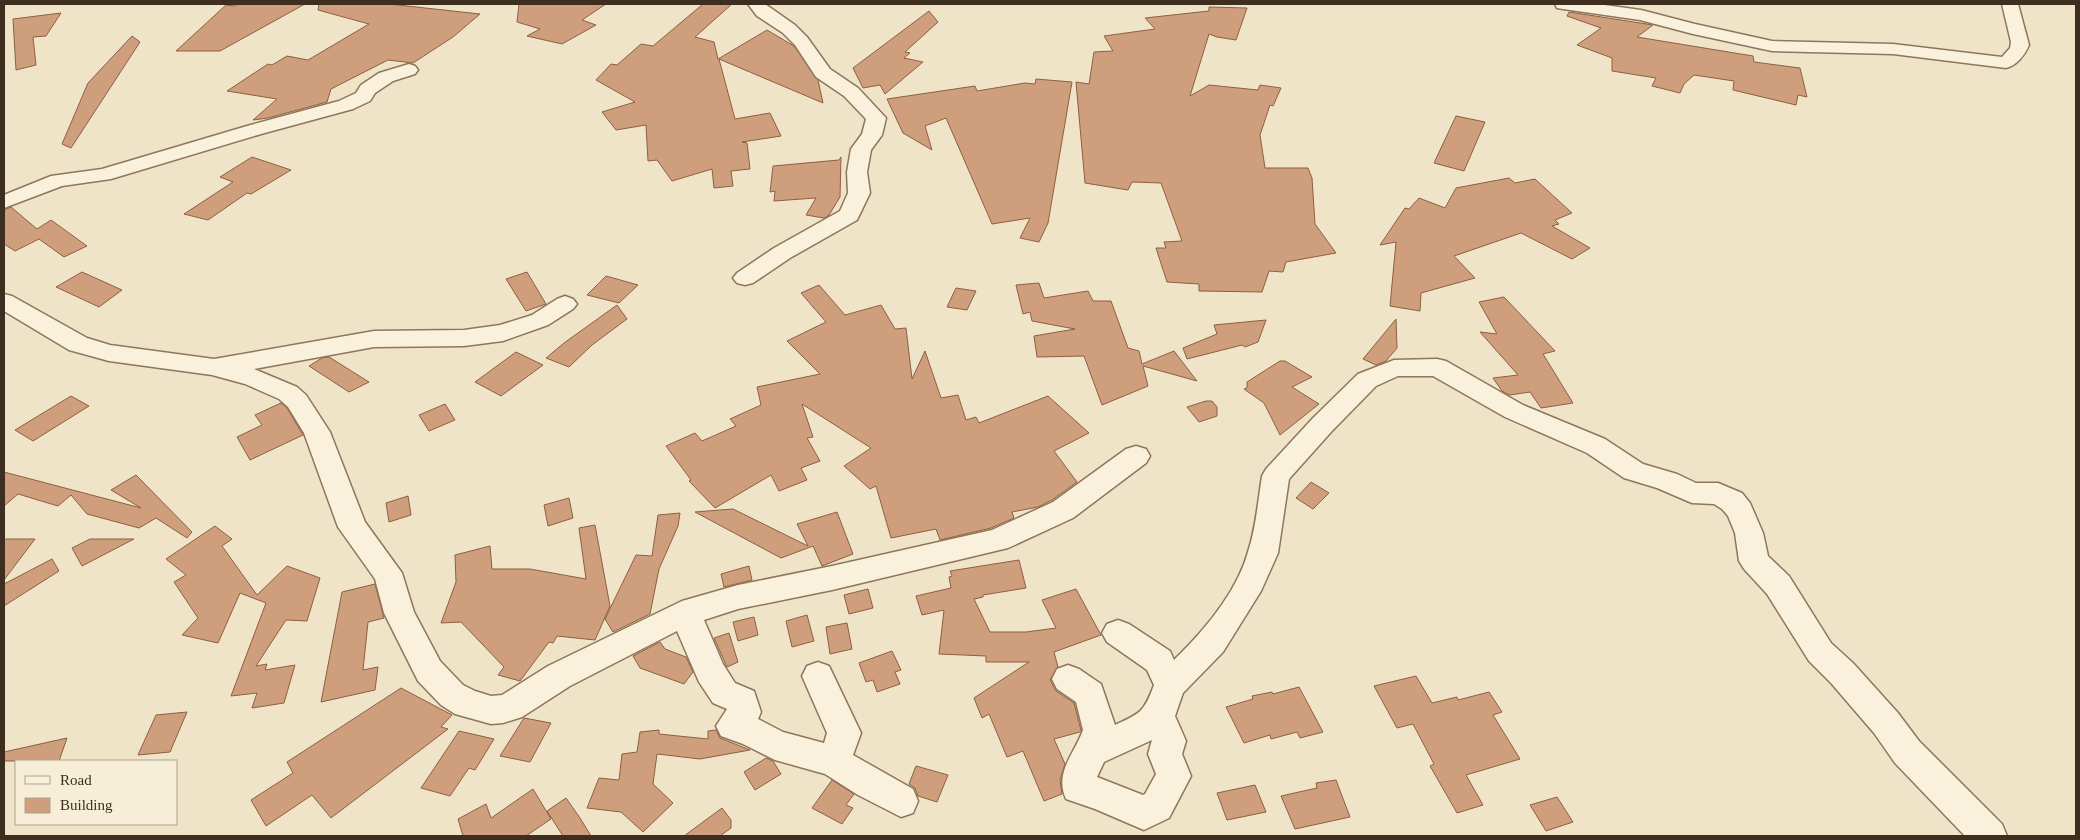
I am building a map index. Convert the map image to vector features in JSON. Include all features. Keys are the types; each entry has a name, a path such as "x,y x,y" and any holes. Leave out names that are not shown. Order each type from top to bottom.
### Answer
{"street":[{"path":"745,278 782,253 820,234 849,215 860,193 857,172 861,149 872,135 876,118 851,92 823,74 801,41 789,29 764,12 756,4"},
{"path":"1563,4 1641,15 1693,29 1772,46 1893,49 2006,63 2020,49 2021,38 2014,23 2010,4"},
{"path":"4,202 58,180 104,175 254,130 346,105 363,97 368,88 386,77 409,70"},
{"path":"4,301 78,344 108,353 212,367 271,384 288,392 297,400 317,432 352,527 390,580 399,613 428,671 452,695 467,704 491,710 510,707 559,676 682,614 738,597 832,578 998,540 1063,510 1136,456"},
{"path":"212,367 292,355 374,338 464,338 503,333 540,320 565,304"},
{"path":"1092,752 1146,727 1158,716 1170,685 1212,642 1246,592 1263,553 1276,476 1366,380 1394,368 1437,367 1514,411 1596,446 1634,471 1667,481 1692,492 1718,494 1732,501 1740,511 1749,533 1754,561 1778,585 1820,652 1855,687 1907,752 1989,836"},
{"path":"682,614 688,619 710,672 724,693 742,701 745,712 733,726 751,731 775,746 834,761 901,801"},
{"path":"1118,634 1159,661 1170,685"},
{"path":"818,676 844,733 834,761"},
{"path":"1068,679 1090,694 1100,730 1092,752 1081,769 1078,788 1099,794 1144,813 1157,806 1174,776 1165,754 1169,741 1158,716"}],"building":[{"path":"238,4 305,4 220,51 176,51 226,5 234,6"},
{"path":"319,4 389,4 480,14 453,37 413,63 388,60 331,89 327,102 268,118 253,120 277,99 227,91 268,64 272,65 287,56 308,60 369,24 318,10"},
{"path":"519,4 606,4 582,20 596,25 562,44 527,36 540,29 517,22"},
{"path":"703,4 732,4 695,37 714,42 718,59 767,30 794,46 818,80 823,103 719,59 735,119 770,113 781,136 742,142 747,143 750,169 731,171 733,186 714,188 712,169 672,181 657,160 648,161 646,125 616,130 602,112 635,102 596,80 611,64 617,65 641,44 653,46"},
{"path":"1209,7 1247,8 1236,40 1209,34 1190,96 1209,85 1258,90 1260,85 1281,88 1273,106 1270,105 1260,135 1265,168 1308,168 1312,178 1315,224 1336,253 1286,262 1283,272 1269,271 1262,292 1199,291 1199,284 1167,282 1156,248 1166,248 1164,242 1182,241 1161,183 1132,182 1128,190 1085,183 1076,82 1089,84 1094,52 1113,51 1104,36 1155,29 1145,18 1209,11"},
{"path":"929,11 938,22 905,52 910,53 904,58 923,62 885,94 880,85 863,88 853,68"},
{"path":"1569,12 1653,25 1637,37 1753,56 1754,62 1800,68 1807,97 1798,95 1796,105 1733,90 1734,81 1694,75 1684,84 1680,93 1652,86 1656,78 1612,71 1612,58 1577,45 1601,28 1567,16"},
{"path":"61,13 46,36 33,37 36,65 16,70 13,19"},
{"path":"132,36 140,42 71,148 62,144 88,83"},
{"path":"1036,79 1072,82 1048,223 1039,242 1020,238 1030,218 992,224 946,118 925,126 932,150 903,133 887,99 975,86 977,91 1025,83 1035,84"},
{"path":"1456,116 1485,122 1464,171 1434,163"},
{"path":"252,157 291,170 251,194 247,193 208,220 184,214 233,182 220,177"},
{"path":"841,157 840,197 829,215 824,218 806,215 816,198 774,201 775,191 770,192 773,166 839,160"},
{"path":"1509,178 1515,183 1535,179 1572,213 1555,220 1559,224 1552,226 1590,248 1572,259 1521,233 1454,256 1475,278 1421,293 1420,311 1390,306 1396,242 1380,245 1405,208 1409,209 1419,198 1445,208 1456,188"},
{"path":"11,207 37,229 51,220 87,246 64,257 39,239 15,251 4,244 4,210"},
{"path":"82,272 122,290 99,307 56,287"},
{"path":"527,272 546,304 526,311 506,279"},
{"path":"606,276 638,285 619,303 587,295"},
{"path":"1039,283 1044,298 1088,291 1093,301 1111,301 1128,348 1139,351 1142,364 1174,351 1197,381 1143,366 1148,386 1102,405 1084,356 1037,357 1034,336 1075,329 1032,321 1030,312 1023,314 1016,285"},
{"path":"819,285 845,315 881,305 895,329 906,328 912,379 925,351 941,398 958,395 966,420 976,417 979,423 1048,396 1089,433 1054,451 1077,482 1052,500 1038,507 1012,512 1014,518 991,528 940,540 936,529 891,538 876,486 870,489 844,466 871,448 802,404 813,437 807,438 820,461 801,468 807,480 779,491 771,475 715,508 689,481 691,480 666,446 695,433 702,441 736,426 730,419 761,405 757,387 820,374 787,341 826,322 801,293"},
{"path":"956,288 976,291 967,310 947,307"},
{"path":"1504,297 1555,351 1543,354 1573,403 1541,408 1530,392 1510,395 1502,391 1493,378 1518,375 1480,332 1497,334 1479,302"},
{"path":"617,305 627,319 592,345 569,367 546,358 564,343"},
{"path":"1396,319 1397,348 1386,361 1376,365 1363,359"},
{"path":"1266,320 1258,342 1245,347 1242,345 1187,359 1183,348 1217,334 1214,325"},
{"path":"516,352 543,365 501,396 475,382"},
{"path":"329,357 369,382 349,392 309,366 322,358"},
{"path":"1280,361 1285,361 1312,377 1292,387 1319,404 1280,435 1264,403 1244,389 1247,388 1247,382"},
{"path":"71,396 89,406 33,441 15,430"},
{"path":"1212,401 1217,407 1217,416 1199,422 1187,407"},
{"path":"281,403 287,408 303,435 250,460 237,437 262,425 255,415"},
{"path":"445,404 455,420 429,431 419,415"},
{"path":"4,472 141,508 111,490 136,475 192,532 187,538 156,518 139,528 87,514 71,495 58,506 18,494 4,506"},
{"path":"1311,482 1329,493 1313,509 1296,498"},
{"path":"408,496 411,515 389,522 386,503"},
{"path":"569,498 573,518 548,526 544,505"},
{"path":"733,509 808,546 797,524 837,512 853,554 822,566 813,546 781,558 695,512"},
{"path":"680,513 678,526 659,569 650,614 613,632 605,619 636,555 652,556 658,515"},
{"path":"595,525 610,606 595,640 557,636 553,643 549,642 520,681 498,675 504,667 461,622 441,623 456,582 455,555 490,546 492,569 530,569 586,579 579,528"},
{"path":"215,526 232,539 222,546 257,595 287,566 320,578 307,621 286,620 256,666 267,664 265,670 295,665 284,703 252,708 257,693 231,696 266,603 240,593 218,643 182,635 198,618 174,582 186,575 166,559"},
{"path":"4,539 35,539 4,580"},
{"path":"90,539 134,539 82,566 72,548"},
{"path":"52,559 59,571 4,606 4,584"},
{"path":"1019,560 1026,588 983,595 983,597 974,599 990,632 1026,632 1056,628 1042,600 1076,589 1101,635 1054,652 1058,667 1050,680 1056,691 1074,703 1081,730 1080,732 1054,739 1065,764 1060,780 1062,794 1044,801 1023,751 1007,757 989,714 982,718 974,698 1029,662 986,662 986,656 939,654 944,610 922,615 916,596 951,588 949,577 952,576 950,571"},
{"path":"749,566 752,580 724,587 721,574"},
{"path":"375,584 384,618 368,622 363,670 378,667 375,690 321,702 342,592"},
{"path":"868,589 873,608 849,614 844,595"},
{"path":"807,615 814,641 792,647 786,621"},
{"path":"754,617 758,635 738,641 733,622"},
{"path":"847,623 852,649 830,654 826,627"},
{"path":"729,633 738,662 727,667 714,638"},
{"path":"660,642 665,649 686,657 693,672 684,684 640,668 633,656"},
{"path":"892,651 901,670 895,672 900,684 877,692 873,680 866,682 859,663"},
{"path":"1416,676 1432,703 1457,697 1458,700 1489,692 1502,712 1493,715 1520,759 1466,775 1483,805 1457,813 1430,766 1434,764 1413,724 1397,728 1374,686"},
{"path":"1299,687 1323,732 1300,738 1297,732 1271,739 1270,735 1244,743 1226,707 1253,699 1252,696 1272,692 1273,694"},
{"path":"401,688 452,715 441,727 448,729 331,818 312,795 266,826 251,800 293,773 287,762"},
{"path":"187,712 170,752 138,755 156,715"},
{"path":"524,718 551,723 530,762 500,756"},
{"path":"659,730 659,734 708,739 708,731 716,730 720,738 750,750 700,759 657,754 653,784 673,803 643,832 621,812 587,808 599,778 619,780 622,754 637,752 640,732"},
{"path":"459,731 494,739 475,770 469,768 450,796 421,788"},
{"path":"67,738 59,760 4,761 4,752"},
{"path":"766,758 773,761 781,774 755,790 744,772"},
{"path":"916,766 948,775 937,802 918,796 915,788 909,784"},
{"path":"832,780 854,794 846,805 853,808 842,824 812,808"},
{"path":"1336,780 1350,817 1295,829 1281,796 1317,788 1316,783"},
{"path":"1255,785 1266,812 1227,820 1217,793"},
{"path":"533,789 551,819 526,836 463,836 458,819 486,804 491,818"},
{"path":"1557,797 1573,822 1546,831 1530,805"},
{"path":"566,798 591,836 563,836 547,811"},
{"path":"722,808 731,820 731,828 720,836 684,836"}]}
